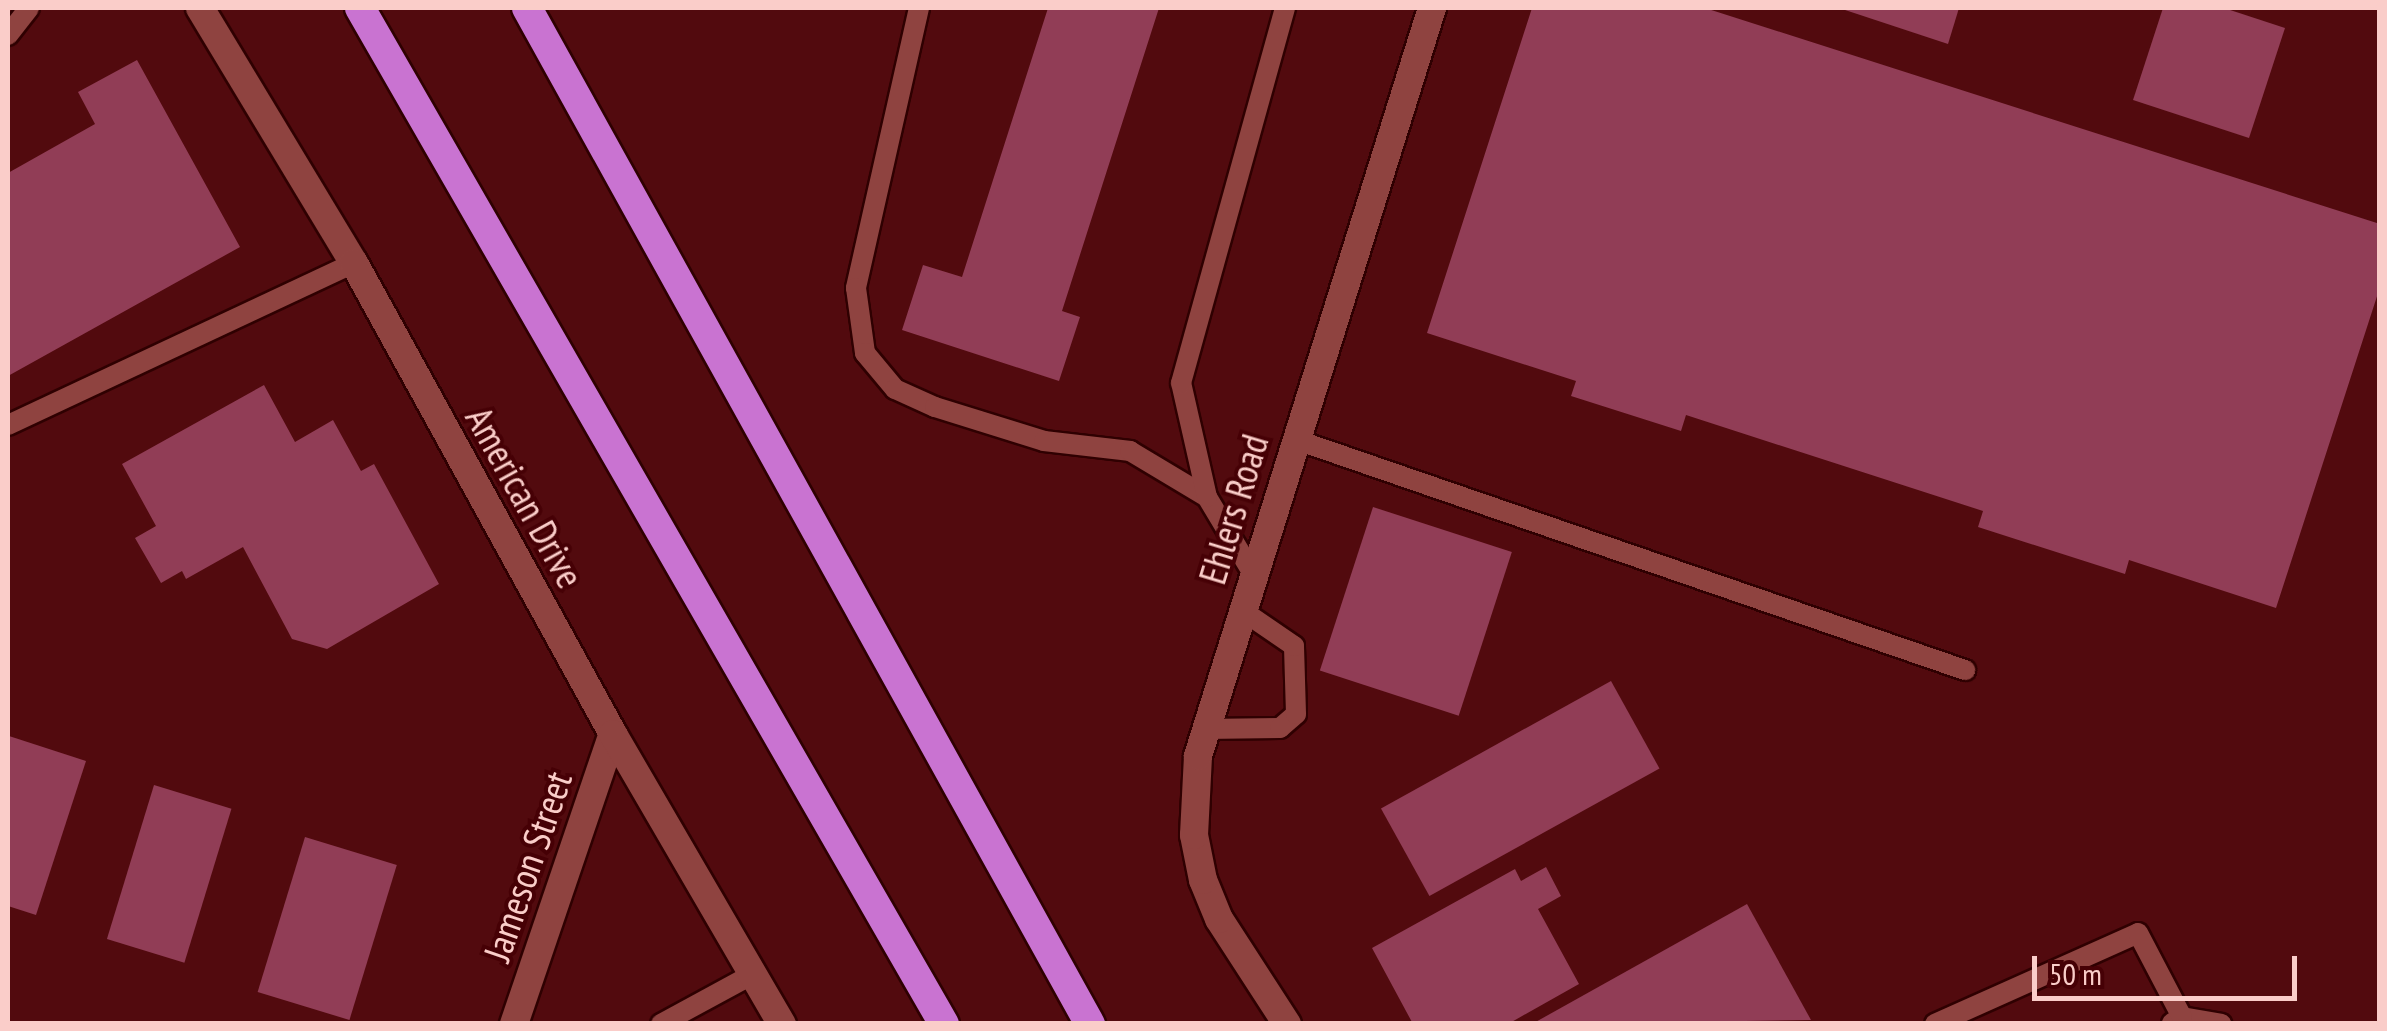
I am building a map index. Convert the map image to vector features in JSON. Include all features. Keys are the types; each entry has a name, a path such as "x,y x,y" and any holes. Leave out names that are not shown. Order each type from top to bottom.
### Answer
{"highway":[{"path":"360,8 944,1024"},
{"path":"527,8 1090,1024"}],"street":[{"name":"American Drive","path":"200,8 354,263 613,734 782,1024"},
{"name":"Ehlers Road","path":"1287,1024 1219,919 1203,880 1193,793 1204,729 1240,610 1432,8"},
{"name":"Jameson Street","path":"514,1024 613,734"}],"lane":[{"path":"8,36 29,8"},
{"path":"918,8 856,288 866,353 896,388 935,407 1044,442 1130,451 1207,497"},
{"path":"1252,572 1207,497 1181,383 1285,8"},
{"path":"8,425 354,263"},
{"path":"1294,439 1964,670"},
{"path":"1204,729 1280,728 1296,714 1294,646 1240,610"},
{"path":"1935,1024 2138,933 2176,1020 2222,1024"},
{"path":"662,1024 753,974"}],"building":[{"path":"1048,8 1159,8 1062,311 1080,317 1059,381 902,330 923,265 962,277"},
{"path":"1532,8 1705,8 2380,224 2380,287 2276,608 2129,560 2125,574 1978,527 1983,511 1686,415 1681,431 1571,396 1576,381 1427,333"},
{"path":"1839,8 1959,8 1948,44"},
{"path":"2163,8 2224,8 2285,28 2249,138 2133,100"},
{"path":"137,60 240,247 8,376 8,173 95,124 78,92"},
{"path":"264,385 295,442 333,420 361,471 374,464 439,584 327,649 292,639 243,547 186,579 182,571 161,583 135,538 156,526 122,464"},
{"path":"1373,507 1512,552 1459,716 1320,671"},
{"path":"1611,681 1659,768 1429,896 1381,809"},
{"path":"9,736 86,761 36,915 8,906"},
{"path":"154,785 231,809 184,963 107,939"},
{"path":"305,837 397,865 349,1020 258,992"},
{"path":"1546,867 1561,896 1538,909 1579,984 1508,1024 1413,1024 1372,948 1515,869 1521,881"},
{"path":"1747,904 1811,1020 1532,1024"}]}
